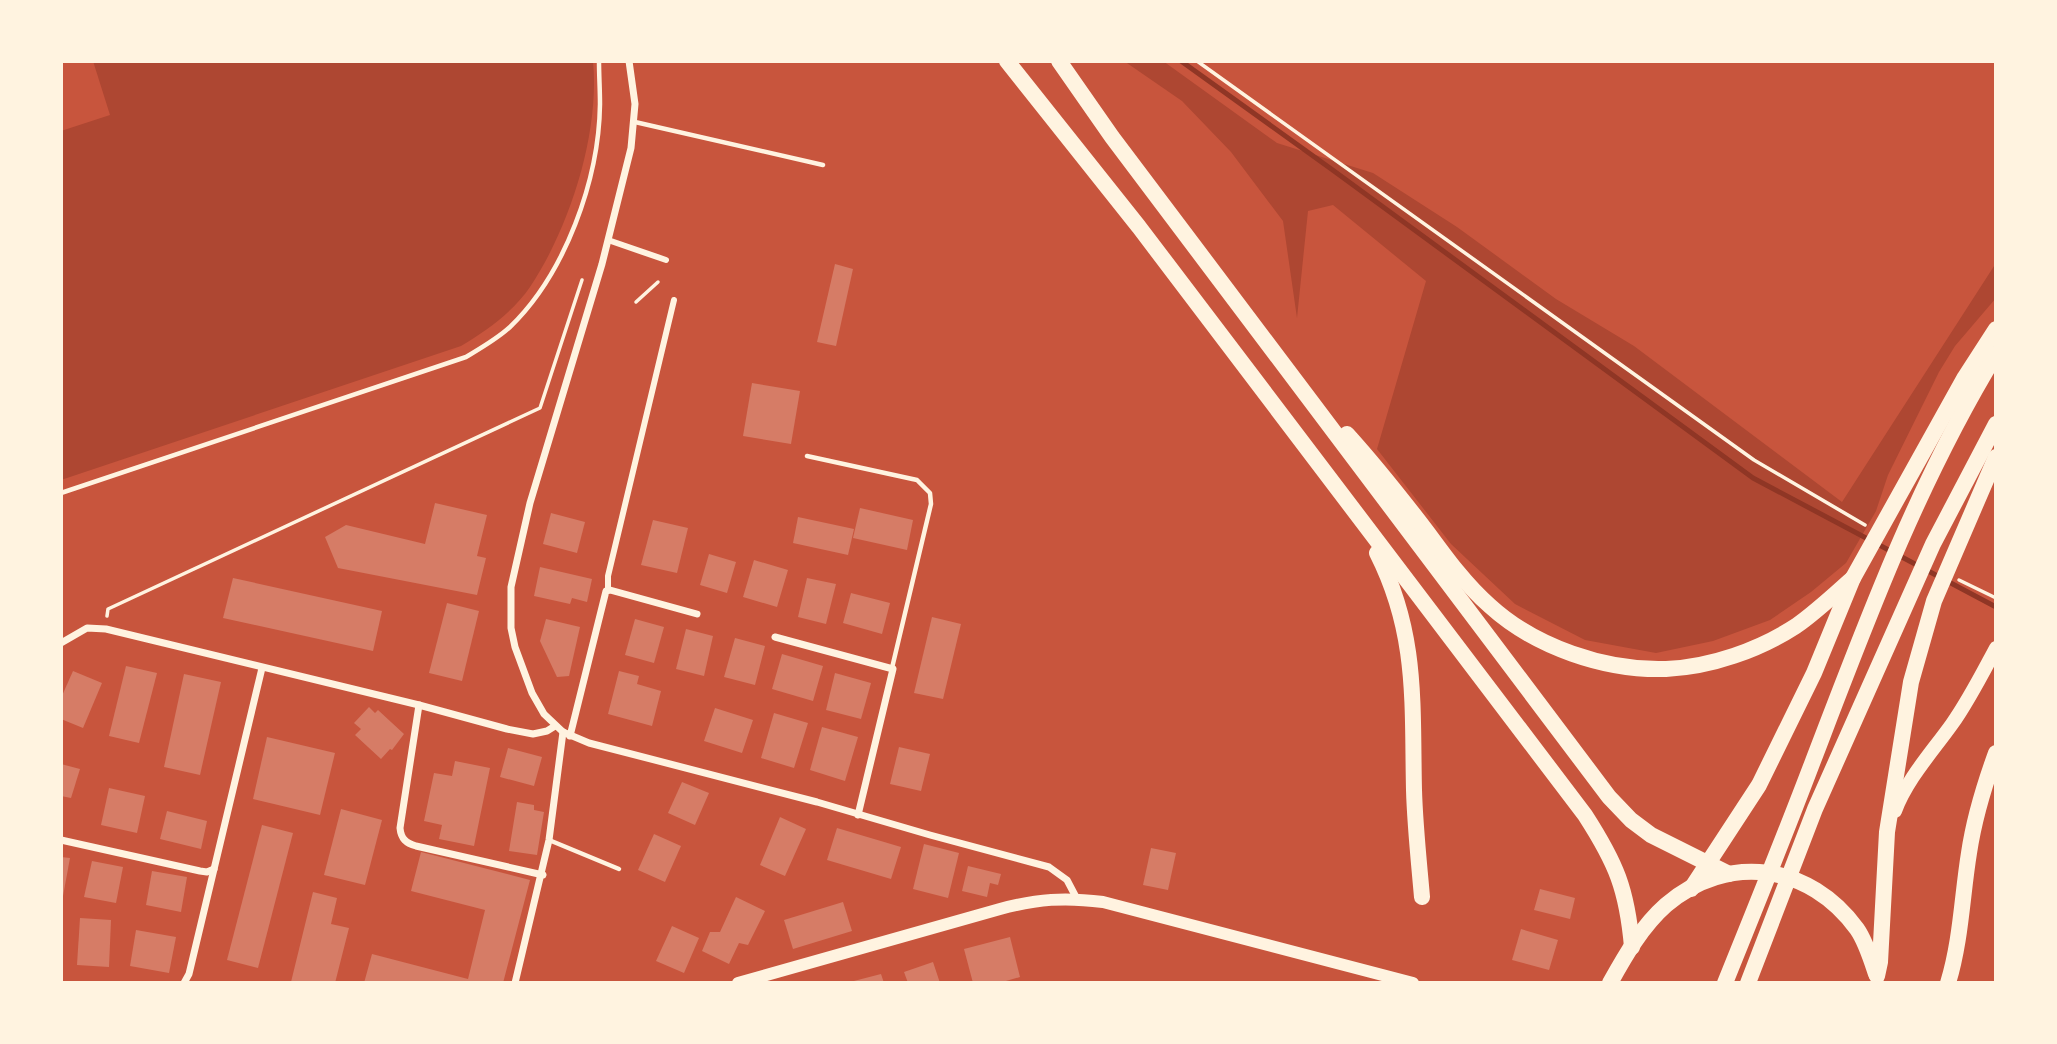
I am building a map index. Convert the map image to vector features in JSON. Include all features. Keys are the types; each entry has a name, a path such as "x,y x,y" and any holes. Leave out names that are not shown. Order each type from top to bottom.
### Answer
{"highway":[{"path":"1001,61 1020,77"},
{"path":"1007,61 1139,227 1585,816 1609,852 1626,897 1632,947"},
{"path":"1046,61 1111,137"},
{"path":"1059,61 1111,137 1609,797 1631,820 1651,835 1729,874"},
{"path":"1691,889 1759,785 1814,673 1857,572 1965,377 1996,329"},
{"path":"1725,983 1881,582 1961,412 1996,354"},
{"path":"1312,403 1371,460 1458,573 1489,606 1515,626 1590,659 1666,669 1707,664 1742,653 1798,625 1857,572"},
{"path":"1748,983 1815,810 1910,595 1933,544 1996,424"},
{"path":"1877,979 1887,832 1911,682 1934,601 1996,457"},
{"path":"1357,514 1389,576 1402,617 1410,661 1414,698 1417,846 1422,897"},
{"path":"1948,983 1957,944 1969,851 1982,795 1996,753"},
{"path":"1610,983 1652,919 1668,904 1691,889 1729,874 1757,871 1794,878 1817,890 1845,914 1859,932 1877,979"}],"main road":[{"path":"1887,832 1900,797 1966,704 1996,648"}],"street":[{"path":"629,61 635,104 631,149 608,240 530,503 511,587 511,628 519,660 532,693 555,726 566,734 589,743 817,802 1049,867 1067,880 1077,899"},
{"path":"608,240 666,260"},
{"path":"514,983 542,875 566,734 605,592 608,590 608,576 674,300"},
{"path":"608,590 697,614"},
{"path":"61,643 87,628 106,629 522,732 540,733 555,726"},
{"path":"775,637 892,668 858,815"},
{"path":"184,983 189,974 262,668"},
{"path":"419,705 400,828 402,838 416,846 542,875"},
{"path":"61,840 200,871 208,872 214,869"},
{"path":"738,983 1020,903 1047,898 1103,902 1413,983"}],"lane":[{"path":"61,493 466,357 509,328 532,303 568,243 584,197 596,146 600,106 598,61"},
{"path":"635,122 823,165"},
{"path":"807,456 917,480 930,493 931,504 892,668"},
{"path":"549,841 619,869"}],"path":[{"path":"1197,61 1754,460 1870,528"},
{"path":"106,629 108,609 540,408 583,279"},
{"path":"636,302 658,282"},
{"path":"1950,575 1996,598"}],"shaded area":[{"path":"93,61 593,61 592,118 579,178 558,237 530,287 516,305 480,334 461,346 61,480 61,131 110,115"},
{"path":"1124,61 1163,61 1277,143 1373,173 1457,227 1556,299 1634,346 1842,502 1996,263 1996,298 1955,346 1939,372 1888,475 1876,511 1846,563 1811,592 1770,620 1713,641 1656,653 1585,640 1515,604 1451,544 1377,449 1426,281 1333,205 1308,211 1297,318 1283,221 1231,152 1182,101"}],"building":[{"path":"835,264 853,269 836,346 817,342"},
{"path":"752,383 800,391 791,444 743,436"},
{"path":"435,503 487,515 477,556 486,558 477,595 338,568 325,537 346,525 425,544"},
{"path":"860,508 913,520 907,550 853,538"},
{"path":"551,513 585,522 577,553 543,544"},
{"path":"798,517 854,529 848,555 793,543"},
{"path":"653,520 688,528 677,573 641,565"},
{"path":"709,554 736,562 727,593 700,585"},
{"path":"754,560 788,570 777,607 743,597"},
{"path":"540,567 592,579 587,602 572,598 570,604 534,596"},
{"path":"233,578 382,611 373,651 223,618"},
{"path":"807,578 836,584 826,624 798,617"},
{"path":"851,593 890,603 882,634 843,623"},
{"path":"447,603 479,611 462,681 429,673"},
{"path":"932,617 961,624 943,699 914,693"},
{"path":"546,619 580,627 569,676 557,677 540,641"},
{"path":"635,619 664,627 654,663 625,655"},
{"path":"686,629 713,636 704,676 676,669"},
{"path":"735,638 765,646 755,685 724,677"},
{"path":"782,654 823,666 813,701 772,689"},
{"path":"126,666 157,673 139,743 109,736"},
{"path":"73,671 102,683 83,728 61,719 61,698"},
{"path":"619,671 639,676 637,684 661,691 652,726 608,714"},
{"path":"835,673 871,683 861,719 826,710"},
{"path":"184,674 221,682 200,775 164,767"},
{"path":"369,707 375,713 378,710 404,734 381,759 355,735 361,729 354,723"},
{"path":"715,708 753,720 742,753 704,741"},
{"path":"774,713 808,723 794,768 761,758"},
{"path":"822,727 858,737 845,781 810,770"},
{"path":"267,737 335,753 320,815 253,799"},
{"path":"899,747 930,754 921,791 890,784"},
{"path":"508,748 542,757 534,786 500,777"},
{"path":"455,761 490,768 474,846 439,839 442,825 424,821 434,773 452,776"},
{"path":"61,764 80,769 71,798 61,796"},
{"path":"682,782 709,793 695,825 668,813"},
{"path":"109,788 145,796 137,833 101,825"},
{"path":"517,802 534,805 534,810 544,812 537,855 509,851"},
{"path":"341,809 382,820 365,885 324,875"},
{"path":"167,811 207,821 201,849 160,839"},
{"path":"780,817 806,829 785,876 760,865"},
{"path":"262,825 293,833 258,968 227,960"},
{"path":"837,828 901,847 891,879 827,860"},
{"path":"654,834 681,846 665,882 638,870"},
{"path":"924,844 959,853 948,898 913,889"},
{"path":"1151,848 1176,853 1168,890 1143,885"},
{"path":"421,852 530,880 503,983 364,983 372,954 468,979 485,910 411,891"},
{"path":"61,857 70,858 63,896 61,896"},
{"path":"92,861 123,867 116,903 84,897"},
{"path":"968,866 1001,874 998,885 990,883 987,897 962,891"},
{"path":"152,871 187,877 181,912 146,905"},
{"path":"1540,889 1575,898 1570,919 1534,910"},
{"path":"313,892 337,898 331,924 349,928 335,983 291,982"},
{"path":"736,897 765,911 748,945 739,943 729,964 702,951 710,932 720,932"},
{"path":"843,902 852,931 793,949 784,920"},
{"path":"80,918 111,920 109,967 77,965"},
{"path":"672,926 699,938 684,973 656,961"},
{"path":"1521,929 1558,940 1549,970 1512,960"},
{"path":"136,930 176,937 169,973 130,966"},
{"path":"1010,937 1020,977 999,983 973,983 964,949"},
{"path":"933,962 940,983 908,983 904,972"},
{"path":"881,974 884,983 850,983 850,982"}],"waterway":[{"path":"1181,61 1753,478 1996,607"}]}
